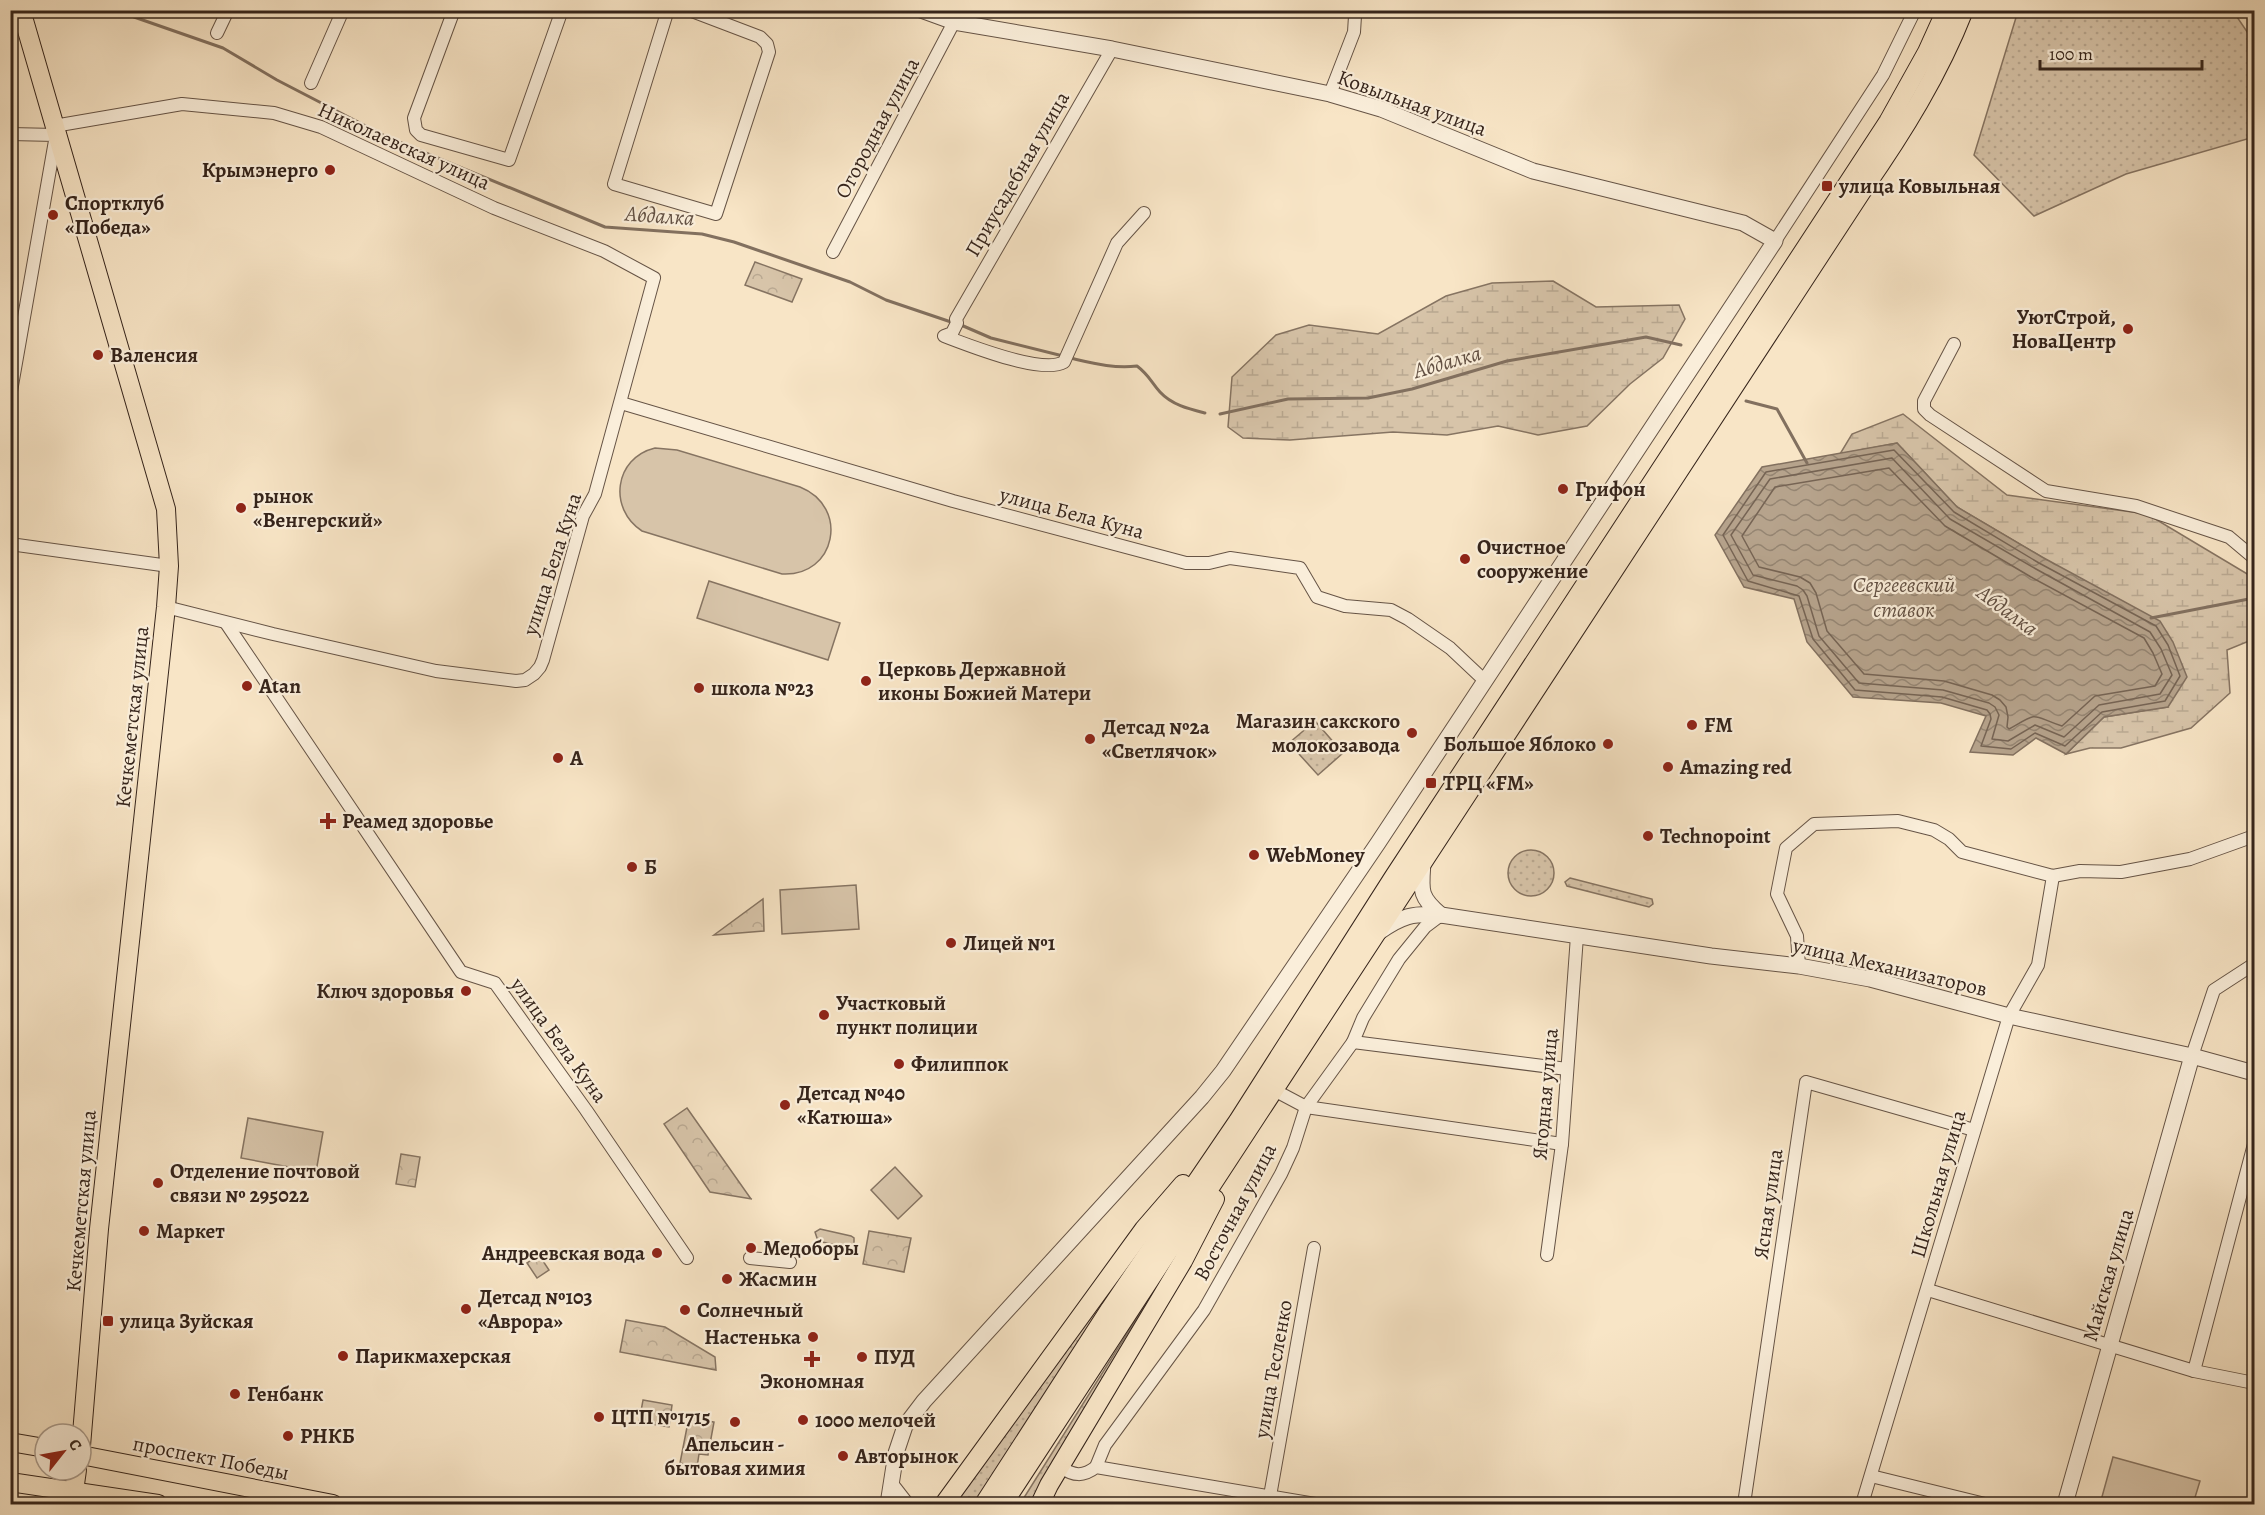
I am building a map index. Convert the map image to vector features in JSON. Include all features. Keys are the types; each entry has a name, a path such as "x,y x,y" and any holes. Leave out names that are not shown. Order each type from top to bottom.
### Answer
{"main road":[{"name":"Кечкеметская улица","path":"21,10 166,509 169,566 99,1229 83,1422"},
{"path":"991,1504 1110,1309 1238,1121 1400,868 1888,122 1927,52 1946,10"},
{"path":"991,1504 1238,1147 1904,129 1954,35 1964,10"},
{"path":"944,1504 1144,1229 1238,1121"},
{"path":"1040,1504 1184,1261 1238,1147"},
{"path":"10,1442 33,1446"},
{"name":"проспект Победы","path":"93,1457 333,1504"},
{"path":"10,1482 158,1504"},
{"path":"74,1491 75,1482"}],"street":[{"path":"218,33 228,10"},
{"path":"311,83 343,10"},
{"path":"454,10 414,118 416,130 422,135 510,159 562,10"},
{"path":"665,10 666,16 614,184 716,214 769,52 767,44 760,38 689,10"},
{"name":"Ковыльная улица","path":"921,10 954,22 1112,49 1330,94 1381,109 1533,171 1743,223 1775,241"},
{"path":"1330,94 1354,32 1355,16 1351,10"},
{"path":"888,1504 896,1453 906,1426 924,1401 1194,1106 1223,1071 1365,862 1775,241 1883,75 1915,10"},
{"name":"Огородная улица","path":"833,252 954,22"},
{"name":"Приусадебная улица","path":"1112,49 955,325 944,336 1016,361 1058,366 1068,357 1117,243 1144,213"},
{"name":"Николаевская улица","path":"10,134 55,130 182,104 274,113 321,127 494,208 604,251 654,278"},
{"path":"10,397 55,130"},
{"name":"улица Бела Куна","path":"166,607 436,671 510,681 525,680 540,668 583,516 595,494 654,278"},
{"path":"1954,344 1924,401 1924,409 1930,416 2046,490 2146,510 2229,537 2254,558"},
{"name":"улица Бела Куна","path":"621,403 953,501 1186,563 1209,563 1230,558 1300,568 1317,597 1345,606 1391,610 1450,648 1484,680"},
{"path":"10,544 169,566"},
{"name":"улица Бела Куна","path":"226,623 461,972 495,983 586,1110 687,1258"},
{"path":"1799,966 1797,936 1777,894 1786,848 1814,824 1907,822 1934,830 1949,839 1962,852 2053,876 2080,871 2121,872 2190,860 2254,836"},
{"path":"1423,863 1424,897 1441,915"},
{"name":"Школьная улица","path":"1862,1504 2009,1016 2038,965 2053,876"},
{"name":"улица Механизаторов","path":"1376,934 1405,916 1441,915 1711,956 1799,966 1870,979 2009,1016 2192,1056 2254,1073"},
{"name":"Восточная улица","path":"1096,1467 1105,1445 1204,1310 1281,1174 1293,1148 1306,1107 1353,1042 1363,1018 1400,959 1425,927 1441,915"},
{"name":"Ягодная улица","path":"1546,1255 1562,1144 1577,936"},
{"path":"2192,1056 2214,990 2254,964"},
{"path":"1353,1042 1567,1069"},
{"name":"Майская улица","path":"2065,1504 2192,1056"},
{"name":"Ясная улица","path":"1744,1504 1806,1082 1974,1130"},
{"path":"1274,1090 1306,1107 1562,1144"},
{"path":"2194,1371 2254,1144"},
{"name":"улица Тесленко","path":"1270,1496 1314,1248"},
{"path":"750,1258 790,1262"},
{"path":"1928,1290 2194,1371 2254,1383"},
{"path":"1060,1467 1078,1476 1089,1473 1096,1467 1315,1504"},
{"path":"1871,1476 1985,1504"},
{"path":"892,1486 906,1504"}],"green space":[{"path":"2018,11 2233,11 2254,42 2254,137 2126,174 2034,216 1974,155"},
{"path":"755,262 802,279 792,302 745,285"},
{"path":"1553,281 1596,307 1679,305 1685,319 1663,358 1630,384 1587,426 1538,435 1498,426 1447,435 1393,432 1290,440 1243,438 1228,427 1232,377 1276,335 1309,325 1378,334 1446,296 1492,283"},
{"path":"1903,414 2007,495 2147,514 2254,578 2254,639 2227,650 2230,693 2191,728 2121,748 2090,748 2066,754 2104,717 2168,707 2042,557 1957,507 1897,443 1840,454 1852,434"},
{"path":"655,448 677,450 800,487 816,497 826,509 831,524 830,539 825,553 815,564 800,572 782,574 642,531 631,522 624,510 620,498 620,485 631,462 641,454"},
{"path":"709,581 840,623 828,660 697,618"},
{"path":"1315,721 1343,753 1318,775 1289,743"},
{"path":"1531,850 1547,857 1554,873 1547,889 1531,896 1515,889 1508,873 1515,857"},
{"path":"1570,878 1652,899 1653,904 1649,907 1567,886 1565,882"},
{"path":"856,885 859,929 782,934 780,890"},
{"path":"763,899 764,931 714,935"},
{"path":"687,1108 751,1199 710,1192 664,1124"},
{"path":"248,1118 323,1132 316,1172 241,1158"},
{"path":"401,1154 420,1157 415,1187 396,1184"},
{"path":"895,1167 922,1196 898,1219 871,1190"},
{"path":"820,1229 851,1236 854,1238 854,1243 848,1248 818,1241 815,1232"},
{"path":"869,1231 911,1238 904,1272 863,1264"},
{"path":"1151,1236 976,1504 954,1502"},
{"path":"539,1255 549,1270 537,1278 527,1263"},
{"path":"1167,1270 1036,1504 1020,1504"},
{"path":"626,1320 665,1327 715,1357 716,1370 620,1352"},
{"path":"643,1400 672,1405 669,1427 639,1422"},
{"path":"689,1417 714,1422 708,1455 699,1454 697,1467 680,1463"},
{"path":"2113,1457 2200,1481 2193,1504 2100,1504"}],"water":[{"name":"Сергеевский ставок","path":"1897,443 1957,507 2042,557 2160,621 2173,642 2187,677 2168,707 2104,717 2066,754 2036,738 2013,755 1970,752 1986,716 1941,703 1853,697 1807,642 1794,599 1744,587 1715,535 1762,467"}],"waterway":[{"name":"Абдалка","path":"121,10 134,17 223,48 277,80 387,137 605,227 702,234 734,242 850,282 886,300 954,323"},
{"name":"Абдалка","path":"961,325 991,338 1063,356"},
{"name":"Абдалка","path":"1220,414 1288,399 1368,398 1412,389 1507,361 1646,337 1681,345"},
{"name":"Абдалка","path":"1070,358 1111,366 1137,366 1170,400 1205,413"},
{"name":"Абдалка","path":"1746,401 1777,409 1807,463"},
{"name":"Абдалка","path":"2151,618 2254,598"}],"place":[{"name":"Крымэнерго","path":"330,170"},
{"name":"улица Ковыльная","path":"1827,186"},
{"name":"Спортклуб «Победа»","path":"53,215"},
{"name":"УютСтрой, НоваЦентр","path":"2128,329"},
{"name":"Валенсия","path":"98,355"},
{"name":"Грифон","path":"1563,489"},
{"name":"рынок «Венгерский»","path":"241,508"},
{"name":"Очистное сооружение","path":"1465,559"},
{"name":"Церковь Державной иконы Божией Матери","path":"866,681"},
{"name":"Аtan","path":"247,686"},
{"name":"школа №23","path":"699,688"},
{"name":"FM","path":"1692,725"},
{"name":"Магазин сакского молокозавода","path":"1412,733"},
{"name":"Детсад №2а «Светлячок»","path":"1090,739"},
{"name":"Большое Яблоко","path":"1608,744"},
{"name":"А","path":"558,758"},
{"name":"Amazing red","path":"1668,767"},
{"name":"ТРЦ «FM»","path":"1431,783"},
{"name":"Реамед здоровье","path":"328,821"},
{"name":"Technopoint","path":"1648,836"},
{"name":"WebMoney","path":"1254,855"},
{"name":"Б","path":"632,867"},
{"name":"Лицей №1","path":"951,943"},
{"name":"Ключ здоровья","path":"466,991"},
{"name":"Участковый пункт полиции","path":"824,1015"},
{"name":"Филиппок","path":"899,1064"},
{"name":"Детсад №40 «Катюша»","path":"785,1105"},
{"name":"Отделение почтовой связи № 295022","path":"158,1183"},
{"name":"Маркет","path":"144,1231"},
{"name":"Медоборы","path":"751,1248"},
{"name":"Андреевская вода","path":"657,1253"},
{"name":"Жасмин","path":"727,1279"},
{"name":"Детсад №103 «Аврора»","path":"466,1309"},
{"name":"Солнечный","path":"685,1310"},
{"name":"улица Зуйская","path":"108,1321"},
{"name":"Настенька","path":"813,1337"},
{"name":"Парикмахерская","path":"343,1356"},
{"name":"ПУД","path":"862,1357"},
{"name":"Экономная","path":"812,1359"},
{"name":"Генбанк","path":"235,1394"},
{"name":"ЦТП №1715","path":"599,1417"},
{"name":"1000 мелочей","path":"803,1420"},
{"name":"Апельсин - бытовая химия","path":"735,1422"},
{"name":"РНКБ","path":"288,1436"},
{"name":"Авторынок","path":"843,1456"}]}
